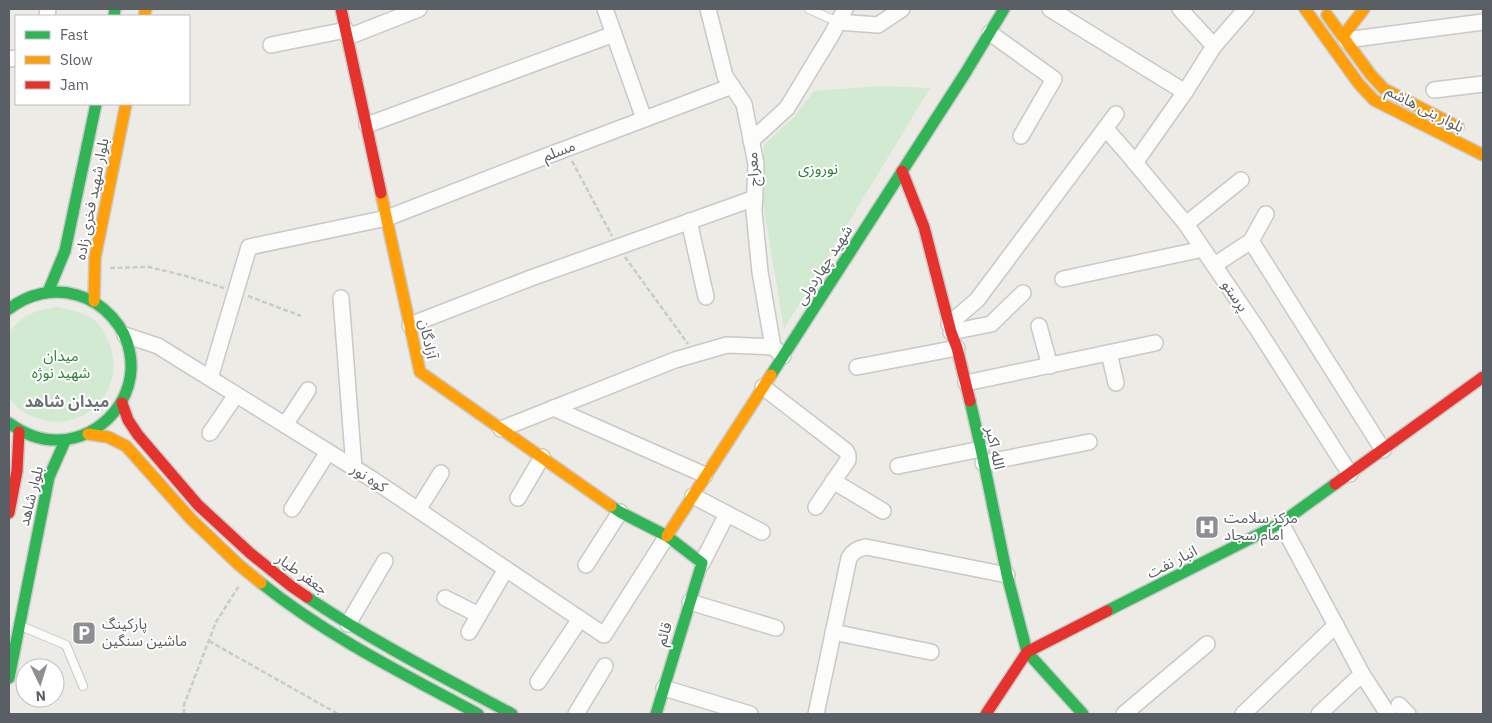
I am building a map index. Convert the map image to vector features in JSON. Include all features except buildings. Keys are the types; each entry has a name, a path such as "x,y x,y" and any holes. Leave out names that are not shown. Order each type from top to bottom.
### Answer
{"street":[{"name":"آزادگان","path":"342,9 420,372 620,512 666,536 702,563"},
{"path":"271,45 347,34 419,9"},
{"path":"605,9 644,119"},
{"path":"708,9 726,76 744,104 751,141"},
{"path":"841,16 878,25 902,9"},
{"name":"شهید چهاردولی","path":"666,536 762,387 778,351 902,171 1004,9"},
{"path":"1050,9 1185,92"},
{"path":"1180,9 1214,46"},
{"path":"1135,163 1185,92 1214,46 1246,9"},
{"name":"بلوار بنی هاشم","path":"1305,9 1359,84 1374,100 1483,156"},
{"name":"بلوار بنی هاشم","path":"1323,9 1371,75 1384,88 1466,130"},
{"path":"1344,38 1364,9"},
{"name":"معراج","path":"778,351 760,272 754,211 756,164 751,141 787,108 841,16"},
{"path":"1344,38 1483,22"},
{"path":"990,33 1054,78 1021,136"},
{"path":"367,125 614,34"},
{"path":"1434,90 1483,84"},
{"name":"مسلم","path":"236,292 249,247 387,218 732,86"},
{"name":"بلوار شهید فخری زاده","path":"48,292 65,252 96,105"},
{"name":"بلوار شهید فخری زاده","path":"94,301 94,258 126,105"},
{"path":"950,328 977,300 1116,114"},
{"name":"پرستو","path":"1106,129 1186,224 1258,330 1350,474"},
{"name":"الله اکبر","path":"902,171 924,227 957,348 1007,575 1027,652 1080,713"},
{"path":"1186,224 1241,180"},
{"path":"410,325 531,278 755,198"},
{"path":"1219,262 1251,241 1266,214"},
{"path":"690,221 706,297"},
{"path":"1251,241 1383,450"},
{"path":"1063,279 1203,249"},
{"path":"9,309 25,298 48,292 70,292 94,301 112,315 125,335 132,358 131,381 122,403 108,422 88,434 65,441 42,440 20,432 9,423"},
{"path":"210,378 236,292"},
{"path":"950,328 990,324 1023,293"},
{"path":"340,298 354,468"},
{"path":"1039,326 1050,366"},
{"name":"کوه نور","path":"125,335 158,346 354,468 604,635 666,536"},
{"path":"966,383 1155,343"},
{"path":"501,429 675,360 727,345 778,351"},
{"path":"857,367 957,348"},
{"path":"1109,353 1116,383"},
{"name":"انبار نفت","path":"986,714 1027,652 1281,524 1483,377"},
{"path":"762,387 846,451 848,455 848,460 816,507"},
{"path":"285,425 308,390"},
{"path":"210,433 236,395"},
{"name":"جعفر طیار","path":"122,403 128,420 138,435 200,507 250,553 290,586 348,624 512,714"},
{"path":"552,408 705,475"},
{"name":"بلوار شاهد","path":"9,513 17,471 20,432"},
{"name":"جعفر طیار","path":"88,434 108,437 126,446 189,518 248,572 281,599 323,627 391,667 478,714"},
{"name":"بلوار شاهد","path":"9,678 49,477 65,441"},
{"path":"898,466 1089,442"},
{"path":"292,509 328,452"},
{"path":"518,498 542,457"},
{"path":"418,510 441,473"},
{"path":"833,481 883,511"},
{"path":"692,496 762,532"},
{"path":"189,518 200,507"},
{"path":"586,565 620,512"},
{"path":"702,563 727,514"},
{"path":"1281,524 1362,674 1398,711"},
{"path":"816,714 851,554 866,547 1007,575"},
{"path":"348,624 385,561"},
{"name":"قائم","path":"656,714 702,563"},
{"path":"469,632 506,569"},
{"path":"445,598 479,615"},
{"path":"690,602 776,628"},
{"path":"538,682 580,619"},
{"path":"1243,714 1336,625"},
{"path":"833,632 931,652"},
{"path":"1124,714 1207,644"},
{"path":"576,714 605,666"},
{"path":"1319,714 1362,674"},
{"path":"664,688 750,714"}],"lane":[{"path":"809,9 841,16"},
{"path":"19,625 66,646 83,686"}],"path":[{"path":"94,274 111,268 149,267 186,276 236,292 301,316"},
{"path":"184,714 184,706 216,622 248,572"},
{"path":"208,641 338,714"}],"green space":[{"name":"نوروزی","path":"881,86 930,88 784,329 761,191 764,145 795,116 814,91"},
{"name":"میدان شهید نوژه","path":"57,307 80,313 93,319 100,326 108,341 113,358 113,374 108,389 99,402 87,413 73,419 57,422 39,419 22,411 9,397 9,332 30,314"}],"traffic: fast":[{"path":"114,15 115,9"},
{"path":"771,375 966,72 1004,9"},
{"path":"48,292 65,251 96,105"},
{"path":"9,309 33,296 50,292 68,293 92,301 108,313 122,330 129,349 131,370 128,385 114,413 89,432 75,438 45,439 26,433 9,423"},
{"path":"970,401 1007,575 1027,652 1083,714"},
{"path":"9,678 49,477 65,441"},
{"path":"1107,611 1281,523 1335,484"},
{"path":"611,506 667,536 702,563 656,714"},
{"path":"261,583 339,637 478,714"},
{"path":"307,597 382,644 512,714"}],"traffic: slow":[{"path":"144,15 146,9"},
{"path":"1305,9 1359,84 1374,100 1483,155"},
{"path":"1343,36 1364,9"},
{"path":"1327,15 1371,75 1384,89 1458,127"},
{"path":"94,301 95,258 126,105"},
{"path":"381,193 420,372 611,506"},
{"path":"667,536 771,375"},
{"path":"88,434 108,437 126,446 191,519 239,565 261,583"}],"traffic: jam":[{"path":"341,9 381,193"},
{"path":"902,171 924,227 970,401"},
{"path":"1335,484 1483,377"},
{"path":"122,403 128,420 138,435 198,505 250,553 307,597"},
{"path":"9,513 17,471 19,432"},
{"path":"986,714 1027,652 1107,611"}],"place":[{"name":"مرکز سلامت امام سجاد","path":"1207,527"},
{"name":"پارکینگ ماشین سنگین","path":"84,633"}],"district":[{"name":"میدان شاهد","path":"67,401"}]}
